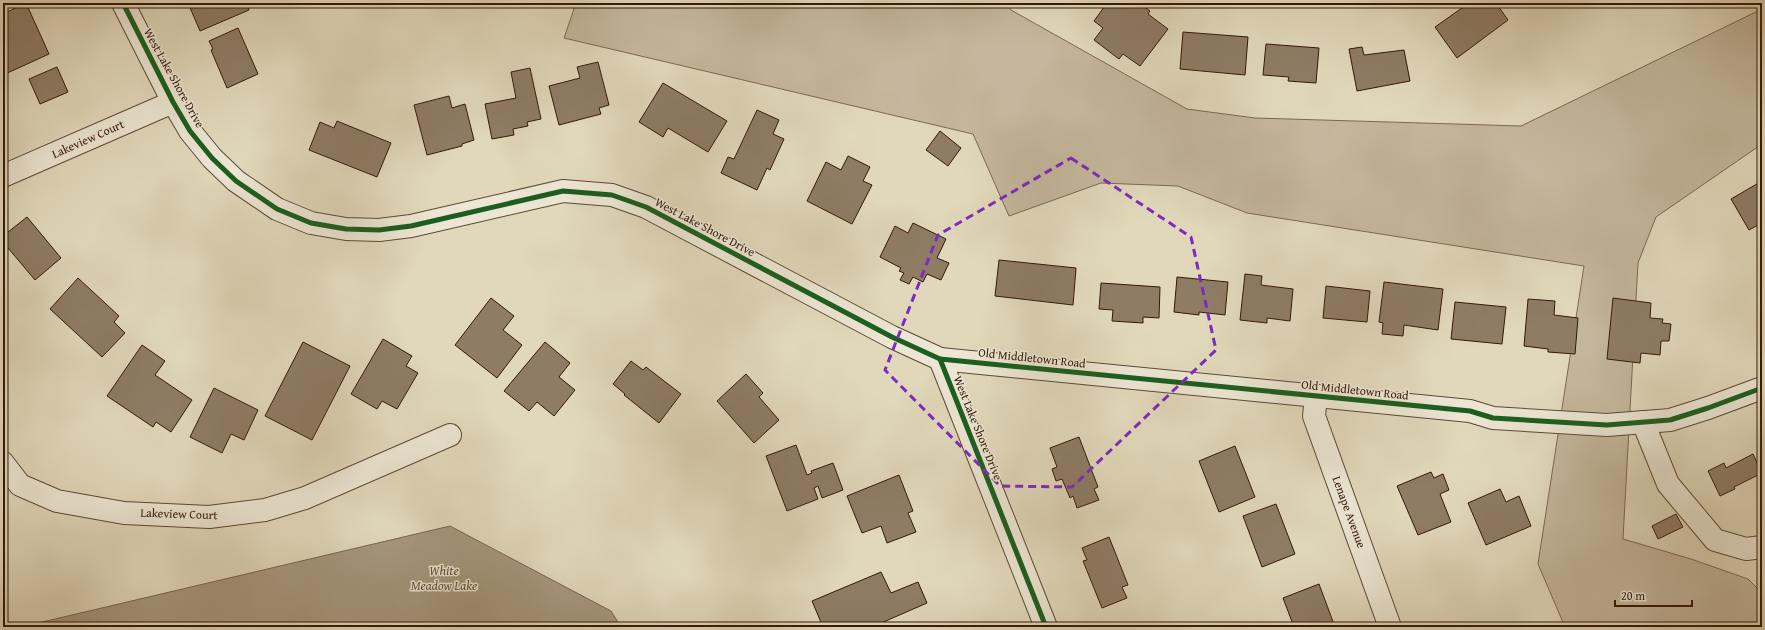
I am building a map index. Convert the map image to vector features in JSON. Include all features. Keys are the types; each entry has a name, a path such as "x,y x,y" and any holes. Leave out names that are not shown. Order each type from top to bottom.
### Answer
{"street":[{"name":"West Lake Shore Drive","path":"123,3 173,102 190,131 212,158 236,181 277,209 311,223 346,229 387,229 411,226 563,191 612,195 646,207 892,337 940,359 1046,627"},
{"name":"Lakeview Court","path":"3,176 173,102"},
{"name":"Old Middletown Road","path":"940,359 1470,411 1494,418 1607,425 1670,420 1762,388"},
{"name":"Lenape Avenue","path":"1316,396 1314,416 1390,627"},
{"path":"1643,422 1668,484 1715,540 1746,550 1762,547"},
{"name":"Lakeview Court","path":"3,463 20,485 57,501 124,513 209,518 265,510 305,498 450,435"}],"highlighted area":[{"path":"1071,158 1191,237 1216,350 1072,487 1000,486 885,370 938,235"}],"shaded area":[{"path":"576,3 1006,3 1011,10 1187,109 1255,118 1521,126 1762,9 1762,144 1656,217 1638,263 1623,539 1691,559 1748,579 1762,593 1762,627 1565,627 1538,564 1584,266 1247,213 1178,186 1101,183 1009,216 973,134 564,38"}],"water":[{"name":"White Meadow Lake","path":"450,526 611,611 621,627 21,627"}],"building":[{"path":"26,3 49,54 3,75 3,14"},
{"path":"188,3 246,3 249,10 200,31"},
{"path":"1107,3 1139,3 1150,11 1148,14 1168,29 1140,66 1123,54 1119,59 1094,40 1103,28 1094,21"},
{"path":"1469,3 1496,3 1508,20 1457,58 1435,27"},
{"path":"238,28 258,74 227,88 211,50 213,49 209,41"},
{"path":"1183,32 1248,37 1245,75 1180,69"},
{"path":"1266,44 1319,48 1316,83 1288,81 1289,77 1263,75"},
{"path":"1362,47 1364,55 1404,50 1410,81 1357,91 1349,49"},
{"path":"598,62 609,105 599,108 601,114 559,125 549,86 580,78 577,67"},
{"path":"57,67 68,92 40,104 29,79"},
{"path":"530,68 541,119 527,122 528,126 513,129 514,135 492,139 485,104 516,98 511,72"},
{"path":"663,83 727,121 708,152 668,128 663,137 639,122"},
{"path":"449,96 452,108 465,104 474,140 462,144 462,146 427,155 414,105"},
{"path":"757,110 779,120 773,134 784,139 770,170 767,168 757,190 721,173 728,157 734,159"},
{"path":"337,121 391,143 377,177 309,150 320,122 334,128"},
{"path":"940,131 961,148 948,166 926,150"},
{"path":"848,156 870,167 863,181 872,185 852,224 807,201 826,162 841,170"},
{"path":"1762,181 1762,223 1749,230 1731,199"},
{"path":"27,217 61,258 35,280 3,242 3,236"},
{"path":"913,223 946,239 937,258 949,263 941,280 927,274 923,282 913,277 909,284 900,280 904,273 899,271 901,268 880,257 895,226 908,233"},
{"path":"999,260 1076,268 1073,305 995,296"},
{"path":"1245,274 1262,276 1261,285 1293,289 1290,321 1267,318 1267,323 1240,320"},
{"path":"1177,277 1228,282 1225,315 1199,312 1199,315 1174,312"},
{"path":"78,278 119,316 114,322 125,333 102,357 50,309"},
{"path":"1384,282 1443,289 1438,330 1404,325 1403,336 1382,334 1383,323 1379,322"},
{"path":"1101,283 1160,287 1159,318 1143,317 1143,323 1112,321 1113,310 1099,309"},
{"path":"1326,286 1370,291 1367,322 1323,318"},
{"path":"491,298 514,316 503,330 522,345 497,378 455,345"},
{"path":"1613,298 1651,303 1650,318 1663,319 1662,323 1671,324 1669,341 1661,341 1660,355 1641,353 1640,363 1607,359"},
{"path":"1528,299 1555,301 1554,315 1578,318 1575,354 1548,352 1548,349 1524,346"},
{"path":"1455,302 1506,307 1502,344 1451,339"},
{"path":"383,339 412,356 406,366 418,373 397,409 382,401 377,409 351,394"},
{"path":"303,342 350,366 312,440 265,416"},
{"path":"545,342 570,363 559,377 575,390 554,416 537,402 529,411 504,391"},
{"path":"142,345 165,361 155,375 192,400 171,432 156,422 153,427 107,396"},
{"path":"631,361 643,370 646,367 681,394 659,423 624,395 625,394 613,384"},
{"path":"746,374 763,393 759,397 779,420 754,443 717,401"},
{"path":"214,388 258,410 244,440 231,434 222,453 190,437"},
{"path":"1079,437 1098,487 1094,489 1099,500 1077,508 1073,496 1070,498 1062,479 1056,481 1052,469 1057,467 1050,448"},
{"path":"796,445 807,475 812,473 811,471 833,463 843,490 822,498 818,486 814,488 818,499 787,511 766,456"},
{"path":"1235,446 1255,497 1219,512 1199,461"},
{"path":"1753,454 1762,473 1720,496 1708,471 1724,463 1726,468"},
{"path":"1431,472 1434,478 1443,474 1449,490 1440,494 1451,522 1418,535 1397,486"},
{"path":"899,475 913,511 908,513 916,532 887,543 881,526 862,533 847,496"},
{"path":"1500,489 1506,502 1519,496 1531,526 1486,545 1468,503"},
{"path":"1276,504 1295,554 1262,567 1243,516"},
{"path":"1676,514 1683,527 1658,539 1652,526"},
{"path":"1109,537 1128,585 1122,587 1127,598 1102,608 1083,561 1087,560 1082,548"},
{"path":"881,572 891,593 918,582 927,603 872,627 823,627 812,601"},
{"path":"1319,584 1335,627 1294,627 1283,598"}],"cycle path":[{"path":"123,3 173,102 190,131 212,158 236,181 277,209 311,223 346,229 379,230 411,226 563,191 612,195 646,207 892,337 940,359 1046,627"},
{"path":"940,359 1470,411 1493,418 1607,425 1670,420 1762,388"}]}
